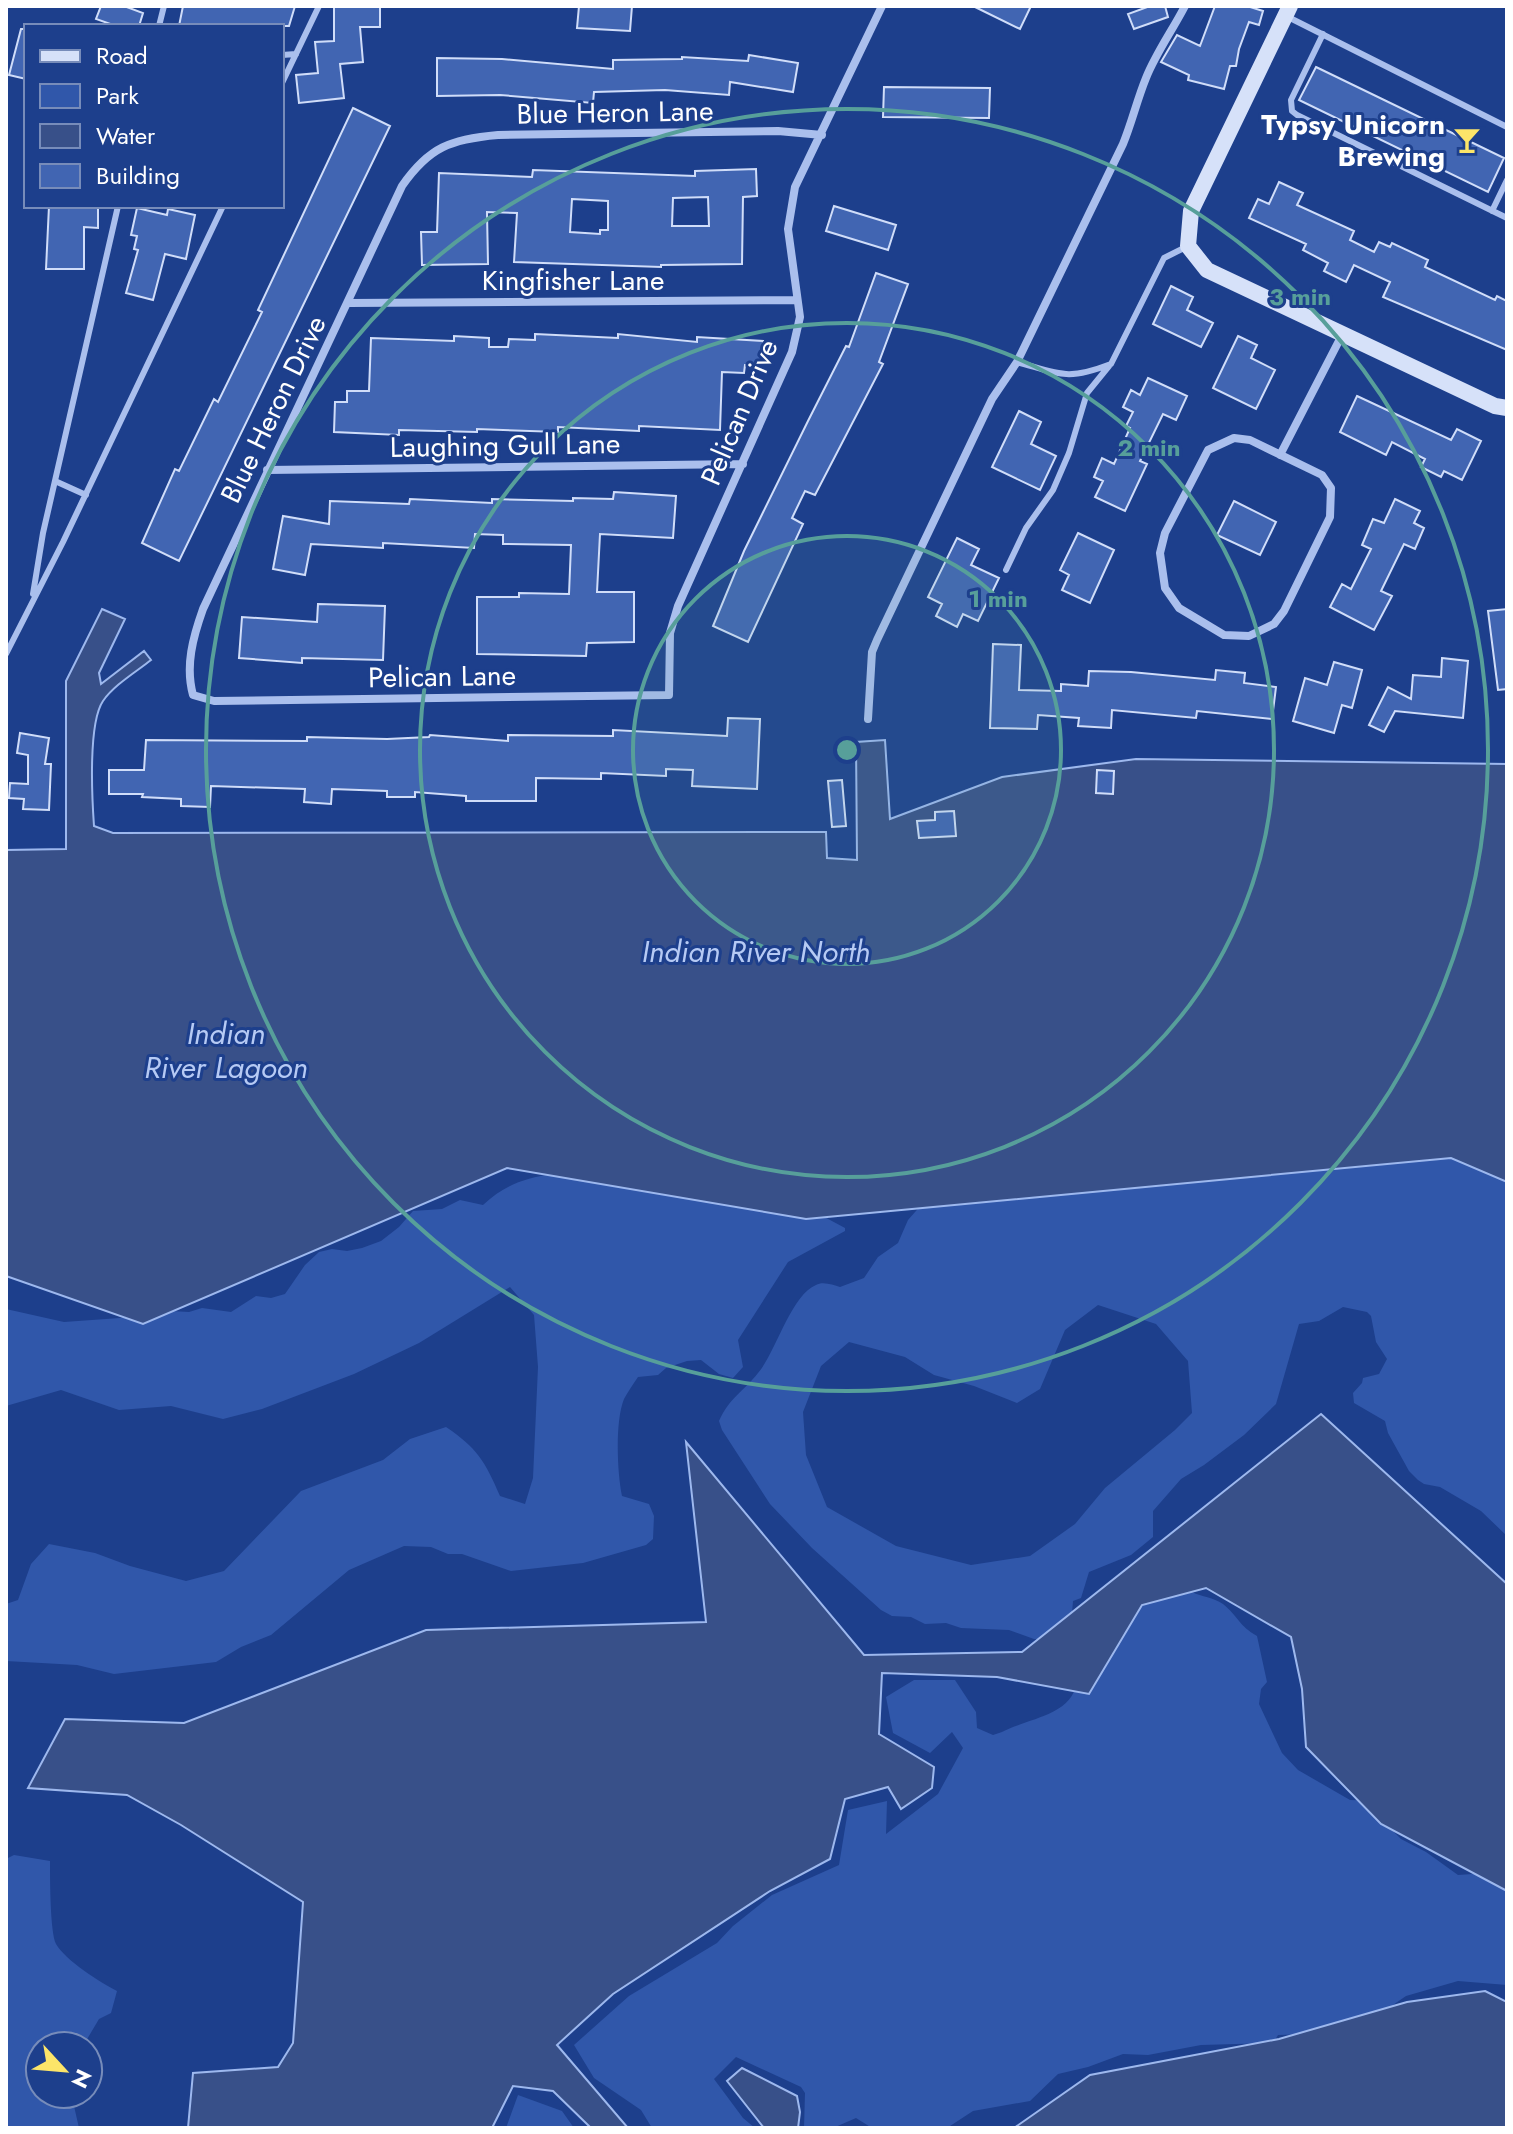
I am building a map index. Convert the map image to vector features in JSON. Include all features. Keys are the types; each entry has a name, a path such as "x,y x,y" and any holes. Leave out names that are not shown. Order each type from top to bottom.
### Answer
{"street":[{"name":"Pelican Drive","path":"669,655 670,633 678,606 792,352 800,317 788,229 795,187 882,6"},
{"path":"868,719 872,652 877,640 992,399 1017,362 1123,144 1155,58 1185,6"},
{"path":"1288,11 1191,211 1188,246 1207,270 1495,406 1507,408"},
{"name":"Blue Heron Lane","path":"416,166 432,151 474,137 778,131 822,135"},
{"name":"Blue Heron Drive","path":"189,678 194,634 199,621 402,186 416,166"},
{"name":"Kingfisher Lane","path":"349,303 796,300"},
{"path":"1280,455 1342,335"},
{"path":"1234,438 1250,440 1280,455 1322,475 1331,488 1330,517 1284,611 1274,624 1249,636 1224,635 1179,608 1165,588 1160,553 1165,533 1208,450 1234,438"},
{"name":"Laughing Gull Lane","path":"267,470 743,464"},
{"name":"Pelican Lane","path":"189,678 193,695 214,701 669,695 669,655"}],"lane":[{"path":"284,79 319,6"},
{"path":"1288,11 1323,34 1507,127"},
{"path":"1323,34 1291,100 1292,111 1507,218"},
{"path":"284,55 296,54"},
{"path":"1492,211 1507,180"},
{"path":"32,601 55,481 118,208"},
{"path":"6,654 86,495 222,208"},
{"path":"1006,570 1026,528 1053,490 1069,453 1087,393 1111,364 1164,258 1188,246"},
{"path":"1017,362 1061,375 1082,375 1111,364"},
{"path":"55,481 86,495"}],"green space":[{"path":"1357,1156 1507,1159 1507,1536 1481,1511 1440,1487 1418,1480 1409,1471 1388,1433 1385,1421 1354,1403 1353,1393 1363,1378 1379,1374 1387,1359 1376,1342 1371,1316 1367,1312 1343,1307 1319,1321 1299,1324 1276,1404 1244,1435 1181,1479 1153,1511 1153,1537 1131,1555 1089,1572 1081,1598 1073,1601 1072,1613 1047,1639 1034,1639 1009,1630 961,1628 946,1623 925,1624 911,1617 892,1616 881,1610 812,1548 770,1504 719,1421 728,1406 765,1364 791,1312 807,1291 819,1284 840,1287 864,1278 878,1257 898,1243 908,1220 923,1203","holes":["1098,1305 1156,1324 1188,1361 1192,1413 1105,1488 1075,1524 1030,1556 971,1565 896,1546 827,1507 806,1455 803,1412 821,1366 849,1342 905,1357 934,1375 1017,1403 1040,1389 1065,1330"]},
{"path":"553,1174 817,1213 845,1228 845,1231 788,1262 738,1340 743,1367 733,1378 719,1374 701,1360 687,1361 666,1368 658,1375 638,1377 624,1399 618,1447 622,1496 649,1504 654,1516 653,1539 646,1545 583,1563 511,1571 462,1554 448,1554 431,1547 404,1546 349,1570 271,1635 241,1647 216,1662 114,1674 77,1665 6,1661 6,1604 18,1600 31,1564 49,1544 95,1553 186,1581 224,1571 301,1491 383,1460 410,1439 446,1427 479,1456 500,1496 525,1504 533,1478 538,1367 534,1315 510,1287 419,1343 354,1374 262,1409 223,1419 171,1406 119,1410 61,1390 6,1406 6,1309 64,1322 120,1318 153,1310 189,1312 202,1308 231,1312 256,1296 271,1298 285,1294 305,1265 319,1252 332,1249 347,1251 381,1241 413,1211 442,1209 460,1200 483,1205 515,1184"},
{"path":"1190,1585 1192,1592 1223,1604 1257,1636 1267,1682 1261,1689 1259,1704 1282,1753 1298,1770 1350,1800 1377,1801 1392,1818 1392,1830 1401,1839 1458,1875 1502,1872 1507,1877 1507,1985 1458,1981 1406,1996 1390,2007 1310,2034 1278,2035 1273,2043 1201,2045 1148,2055 1123,2054 1058,2074 1030,2101 973,2111 947,2128 872,2128 856,2118 833,2128 804,2128 805,2093 801,2087 736,2057 714,2079 743,2118 755,2128 652,2128 641,2110 594,2078 574,2045 629,1996 717,1943 772,1895 839,1865 848,1810 887,1801 886,1834 938,1794 963,1748 952,1732 930,1753 893,1733 886,1697 914,1680 955,1680 976,1712 977,1728 993,1735 1002,1732 1046,1715 1066,1703 1125,1605"},
{"path":"14,1855 50,1861 51,1917 56,1944 75,1964 117,1991 111,2013 99,2019 92,2030 24,2030 24,2110 75,2110 79,2128 6,2128 6,1859"},
{"path":"518,2095 562,2111 574,2128 506,2128"}],"water":[{"name":"Indian River Lagoon","path":"102,609 125,619 99,673 101,684 144,651 151,660 119,684 103,701 98,712 92,761 94,826 113,833 826,832 827,858 857,860 856,742 885,740 890,819 1002,777 1136,759 1507,764 1507,1182 1451,1158 806,1219 507,1168 143,1324 6,1276 6,850 66,849 66,681"},
{"path":"1321,1414 1507,1584 1507,1891 1381,1824 1306,1747 1302,1689 1291,1637 1206,1588 1142,1605 1089,1694 997,1677 882,1673 879,1734 934,1767 932,1788 901,1809 888,1787 845,1799 830,1859 770,1891 613,1994 557,2045 628,2128 591,2128 553,2091 513,2086 492,2128 188,2128 193,2073 278,2067 293,2043 303,1902 181,1825 127,1795 28,1788 65,1719 184,1723 426,1630 706,1622 686,1442 864,1655 1022,1652"},
{"path":"1485,1991 1507,2002 1507,2128 1014,2128 1090,2075 1279,2039 1407,2002"},
{"path":"742,2068 797,2096 800,2112 798,2128 764,2128 727,2081"}],"building":[{"path":"101,6 124,6 143,13 140,24 110,24 96,19"},
{"path":"183,6 295,6 289,26 179,24"},
{"path":"334,6 380,6 380,27 360,27 363,62 340,64 344,98 299,103 296,75 318,73 315,42 334,41"},
{"path":"579,6 632,6 630,31 577,28"},
{"path":"973,6 1031,6 1020,29"},
{"path":"1150,6 1165,6 1168,17 1134,29 1128,14"},
{"path":"1215,6 1247,6 1263,11 1259,25 1249,22 1236,66 1230,66 1224,89 1188,80 1189,75 1161,62 1177,35 1200,46"},
{"path":"21,29 24,29 24,79 9,75"},
{"path":"749,55 798,63 793,92 730,82 729,95 665,90 594,92 593,103 500,95 437,96 437,58 502,59 613,69 613,60 682,57 748,61"},
{"path":"1316,67 1504,158 1488,192 1299,100"},
{"path":"884,87 990,88 989,118 883,117"},
{"path":"353,108 390,126 179,561 142,543 175,469 179,471 214,399 218,402 262,312 258,310"},
{"path":"756,169 757,196 743,197 742,264 661,267 514,262 517,213 487,212 488,264 422,265 421,232 437,232 439,173 532,177 533,170 695,176 695,171","holes":["708,197 709,226 672,226 673,198","572,199 608,201 608,230 600,230 600,234 570,232"]},
{"path":"1279,182 1303,193 1297,205 1354,231 1350,240 1374,252 1379,242 1390,247 1392,243 1428,260 1425,267 1495,300 1497,296 1507,301 1507,350 1383,297 1390,282 1354,265 1346,282 1324,271 1328,263 1303,250 1306,244 1249,218 1258,199 1269,204"},
{"path":"834,206 896,225 888,250 826,231"},
{"path":"49,208 98,208 98,228 84,227 84,269 46,269"},
{"path":"137,208 167,215 168,209 195,215 186,259 165,254 153,300 126,293 138,250 134,249 137,236 131,235"},
{"path":"876,273 908,284 879,362 883,364 815,495 805,491 792,518 803,524 748,642 713,626 744,551 846,346 849,347"},
{"path":"1171,286 1193,297 1187,310 1213,323 1201,347 1153,324"},
{"path":"535,334 618,338 618,334 697,342 697,337 763,341 762,366 745,365 744,373 722,372 720,430 639,426 639,431 558,427 558,432 399,430 399,435 334,432 335,402 347,402 347,391 369,391 371,338 454,341 454,336 489,338 489,347 508,347 509,339 535,340"},
{"path":"1238,336 1257,345 1251,358 1275,370 1256,409 1213,388"},
{"path":"1148,378 1187,396 1176,420 1163,414 1140,461 1147,464 1125,511 1095,497 1103,481 1094,477 1102,458 1114,464 1130,428 1126,426 1133,412 1123,407 1131,390 1140,395"},
{"path":"1357,396 1451,440 1457,429 1481,441 1462,480 1444,471 1441,477 1421,467 1425,459 1392,442 1386,455 1340,432"},
{"path":"1019,411 1041,422 1031,444 1056,456 1040,490 992,467"},
{"path":"614,492 676,496 673,538 600,534 597,592 634,592 634,642 587,643 586,656 477,654 477,597 519,597 519,593 569,594 571,545 503,544 503,535 475,534 474,548 383,543 383,548 311,544 305,575 273,569 283,516 329,524 330,501 409,504 410,499 492,503 492,499 573,501 573,498 613,499"},
{"path":"1395,499 1420,511 1414,523 1424,528 1415,549 1404,544 1381,591 1392,596 1374,630 1330,607 1342,584 1351,589 1371,549 1362,545 1373,519 1384,523"},
{"path":"1234,501 1276,522 1260,555 1217,535"},
{"path":"1078,533 1114,550 1090,603 1062,590 1069,575 1060,570"},
{"path":"957,538 979,549 971,565 999,578 978,621 963,614 957,627 936,616 942,604 928,597"},
{"path":"318,604 385,606 383,660 302,658 302,663 239,658 242,617 317,622"},
{"path":"1507,609 1507,689 1498,690 1488,611"},
{"path":"993,644 1021,645 1019,690 1061,691 1061,684 1088,686 1089,671 1215,680 1216,670 1245,673 1244,683 1276,687 1272,719 1197,711 1196,718 1112,710 1111,728 1078,726 1079,718 1038,715 1037,729 990,728"},
{"path":"1442,658 1468,661 1463,718 1395,711 1384,732 1369,725 1388,687 1411,699 1413,675 1441,677"},
{"path":"1334,662 1362,670 1352,708 1342,705 1334,733 1293,721 1305,678 1327,685"},
{"path":"728,718 760,719 757,789 692,786 693,770 666,769 666,776 601,773 601,779 536,778 536,801 466,801 466,796 415,792 415,797 387,797 387,791 332,789 331,804 304,802 305,789 211,786 210,807 181,806 181,799 142,797 143,794 109,794 109,770 144,770 146,740 307,741 307,737 387,739 430,735 508,741 508,735 613,736 613,730 727,736"},
{"path":"20,733 49,738 45,764 51,764 49,810 23,809 24,799 9,798 10,783 28,784 28,755 17,753"},
{"path":"1097,770 1114,771 1113,794 1096,793"},
{"path":"842,780 846,826 832,827 828,781"},
{"path":"954,811 956,836 919,838 917,821 935,820 935,812"}],"place":[{"name":"Typsy Unicorn Brewing","path":"1467,140"}],"water label":[{"name":"Indian River North","path":"756,952"}]}
